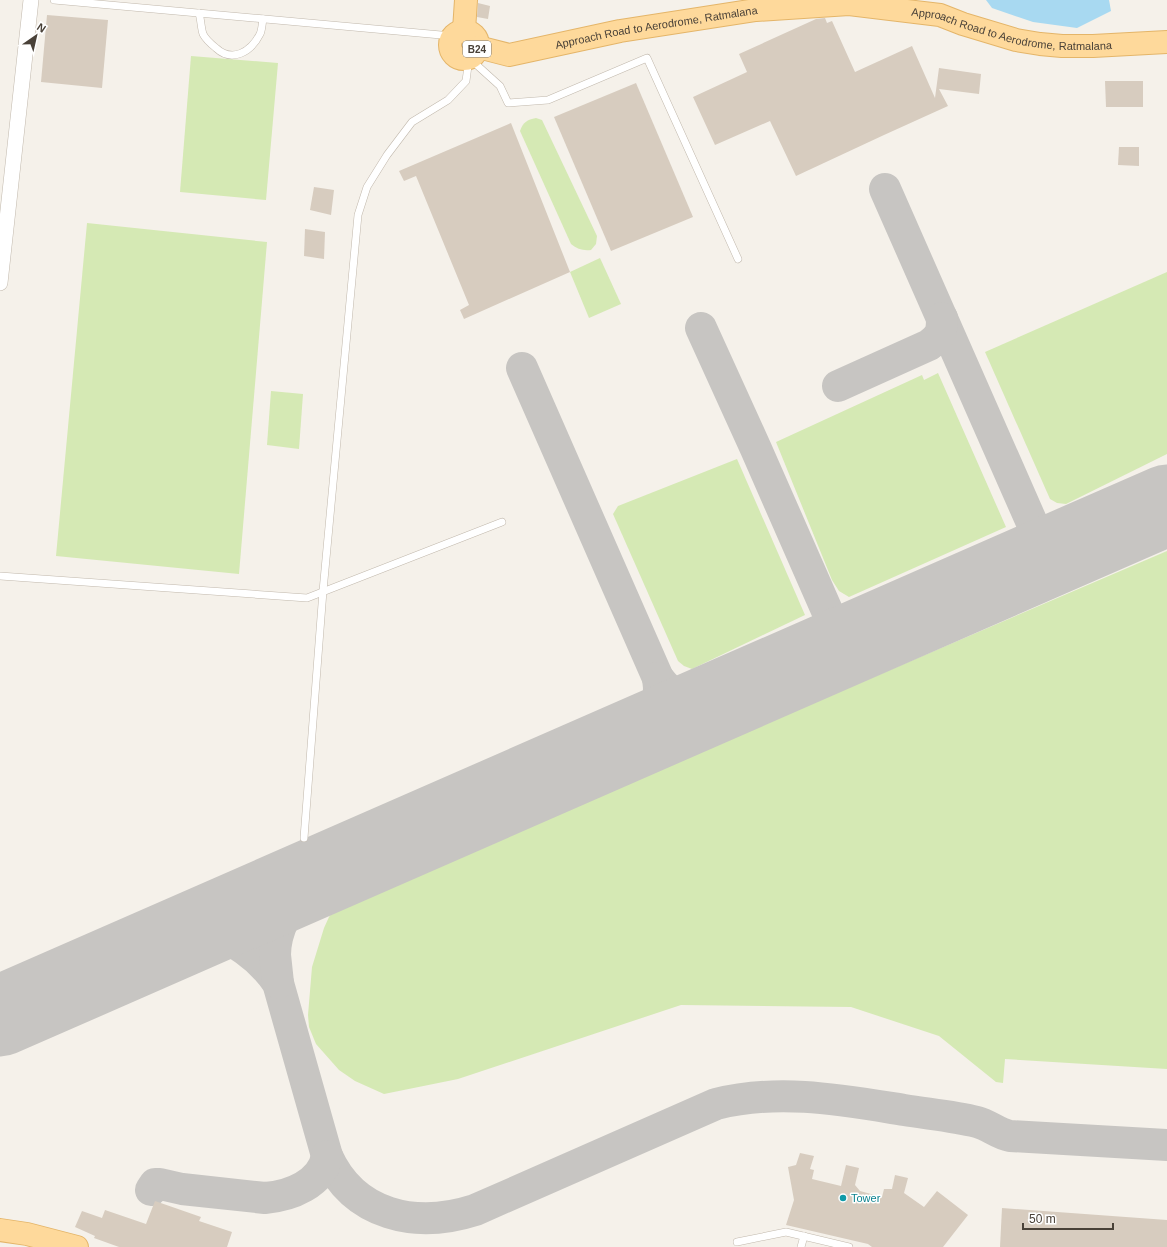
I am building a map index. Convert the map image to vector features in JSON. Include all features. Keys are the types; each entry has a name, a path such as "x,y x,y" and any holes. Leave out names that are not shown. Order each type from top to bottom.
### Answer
{"main road":[{"name":"B24","path":"466,0 458,33 472,33 476,37 474,52"},
{"name":"Approach Road to Aerodrome, Ratmalana","path":"474,52 509,55 642,27 756,10 849,4 940,15 1016,40 1040,44 1093,46 1167,42"},
{"path":"0,1230 27,1234 71,1246"}],"street":[{"path":"0,283 1,262 31,0"}],"lane":[{"path":"54,0 263,19 458,33"},
{"path":"199,13 203,34 222,54 234,55 246,52 255,43 260,32 263,19"},
{"path":"474,52 500,86 508,103 548,100 647,58 738,259"},
{"path":"304,838 324,591 358,215 367,187 387,155 412,122 448,100 466,81 474,52"},
{"path":"0,576 307,598 502,522"},
{"path":"737,1242 786,1232 849,1247"},
{"path":"801,1247 804,1236"}],"green space":[{"path":"191,56 278,63 266,200 180,192"},
{"path":"536,118 542,120 597,236 596,244 591,250 580,249 571,244 520,131 522,125"},
{"path":"87,223 267,242 239,574 56,556"},
{"path":"600,258 621,304 589,318 570,272"},
{"path":"1167,272 1167,454 1066,504 1057,503 1050,499 985,352"},
{"path":"938,373 1006,527 849,597 839,591 832,580 776,442 922,375 924,380"},
{"path":"271,391 303,394 299,449 267,445"},
{"path":"737,459 805,615 692,669 684,666 678,661 613,514 618,506"},
{"path":"1167,551 1167,1069 1005,1059 1003,1083 996,1082 939,1036 851,1007 681,1005 458,1079 384,1094 355,1081 339,1070 316,1044 309,1027 308,1015 312,967 324,928 335,908"}],"water":[{"path":"986,0 1109,0 1111,11 1077,28 1033,22 992,8"}],"building":[{"path":"478,3 490,6 488,19 477,17"},
{"path":"47,15 108,20 102,88 41,82"},
{"path":"825,18 827,23 832,21 855,72 912,46 935,98 939,68 981,74 979,94 939,89 948,106 796,176 770,121 715,145 693,97 747,72 739,54 816,19"},
{"path":"1105,81 1143,81 1143,107 1106,107"},
{"path":"636,83 693,217 611,251 554,117"},
{"path":"511,123 570,272 464,319 460,310 469,305 416,176 404,181 399,171"},
{"path":"1119,147 1139,147 1139,166 1118,165"},
{"path":"314,187 334,190 331,215 310,210"},
{"path":"305,229 325,232 324,259 304,256"},
{"path":"800,1153 814,1156 810,1169 814,1170 812,1179 841,1186 846,1165 859,1168 855,1185 860,1191 882,1197 884,1189 892,1189 895,1175 908,1178 904,1193 924,1207 937,1191 968,1215 943,1247 872,1247 868,1244 786,1225 794,1200 788,1167 796,1165"},
{"path":"155,1201 201,1217 199,1221 232,1232 227,1247 119,1247 94,1238 95,1236 75,1227 82,1211 102,1218 105,1210 146,1224"},
{"path":"1002,1208 1167,1220 1167,1247 1000,1247"}],"taxiway":[{"path":"885,189 1047,557"},
{"path":"838,386 929,345 940,333 942,318"},
{"path":"701,328 843,647"},
{"path":"522,368 658,678 672,693 686,700 702,702 722,700"},
{"path":"628,741 643,728 654,714 659,699 658,678"},
{"path":"278,983 275,955 277,937 284,919 300,895 312,884 331,871"},
{"path":"165,944 192,937 213,936 224,938 245,949 271,974 278,983 327,1156 339,1176 353,1192 370,1204 389,1213 409,1217 431,1218 453,1216 475,1210 716,1104 740,1099 787,1096 834,1099 968,1120 981,1123 1010,1136 1167,1145"},
{"path":"151,1190 155,1184 160,1184 182,1189 265,1198 275,1197 285,1195 304,1187 312,1181 324,1166 327,1156"}],"runway":[{"path":"0,1016 1167,505"}],"place":[{"name":"Tower","path":"843,1198"}]}
